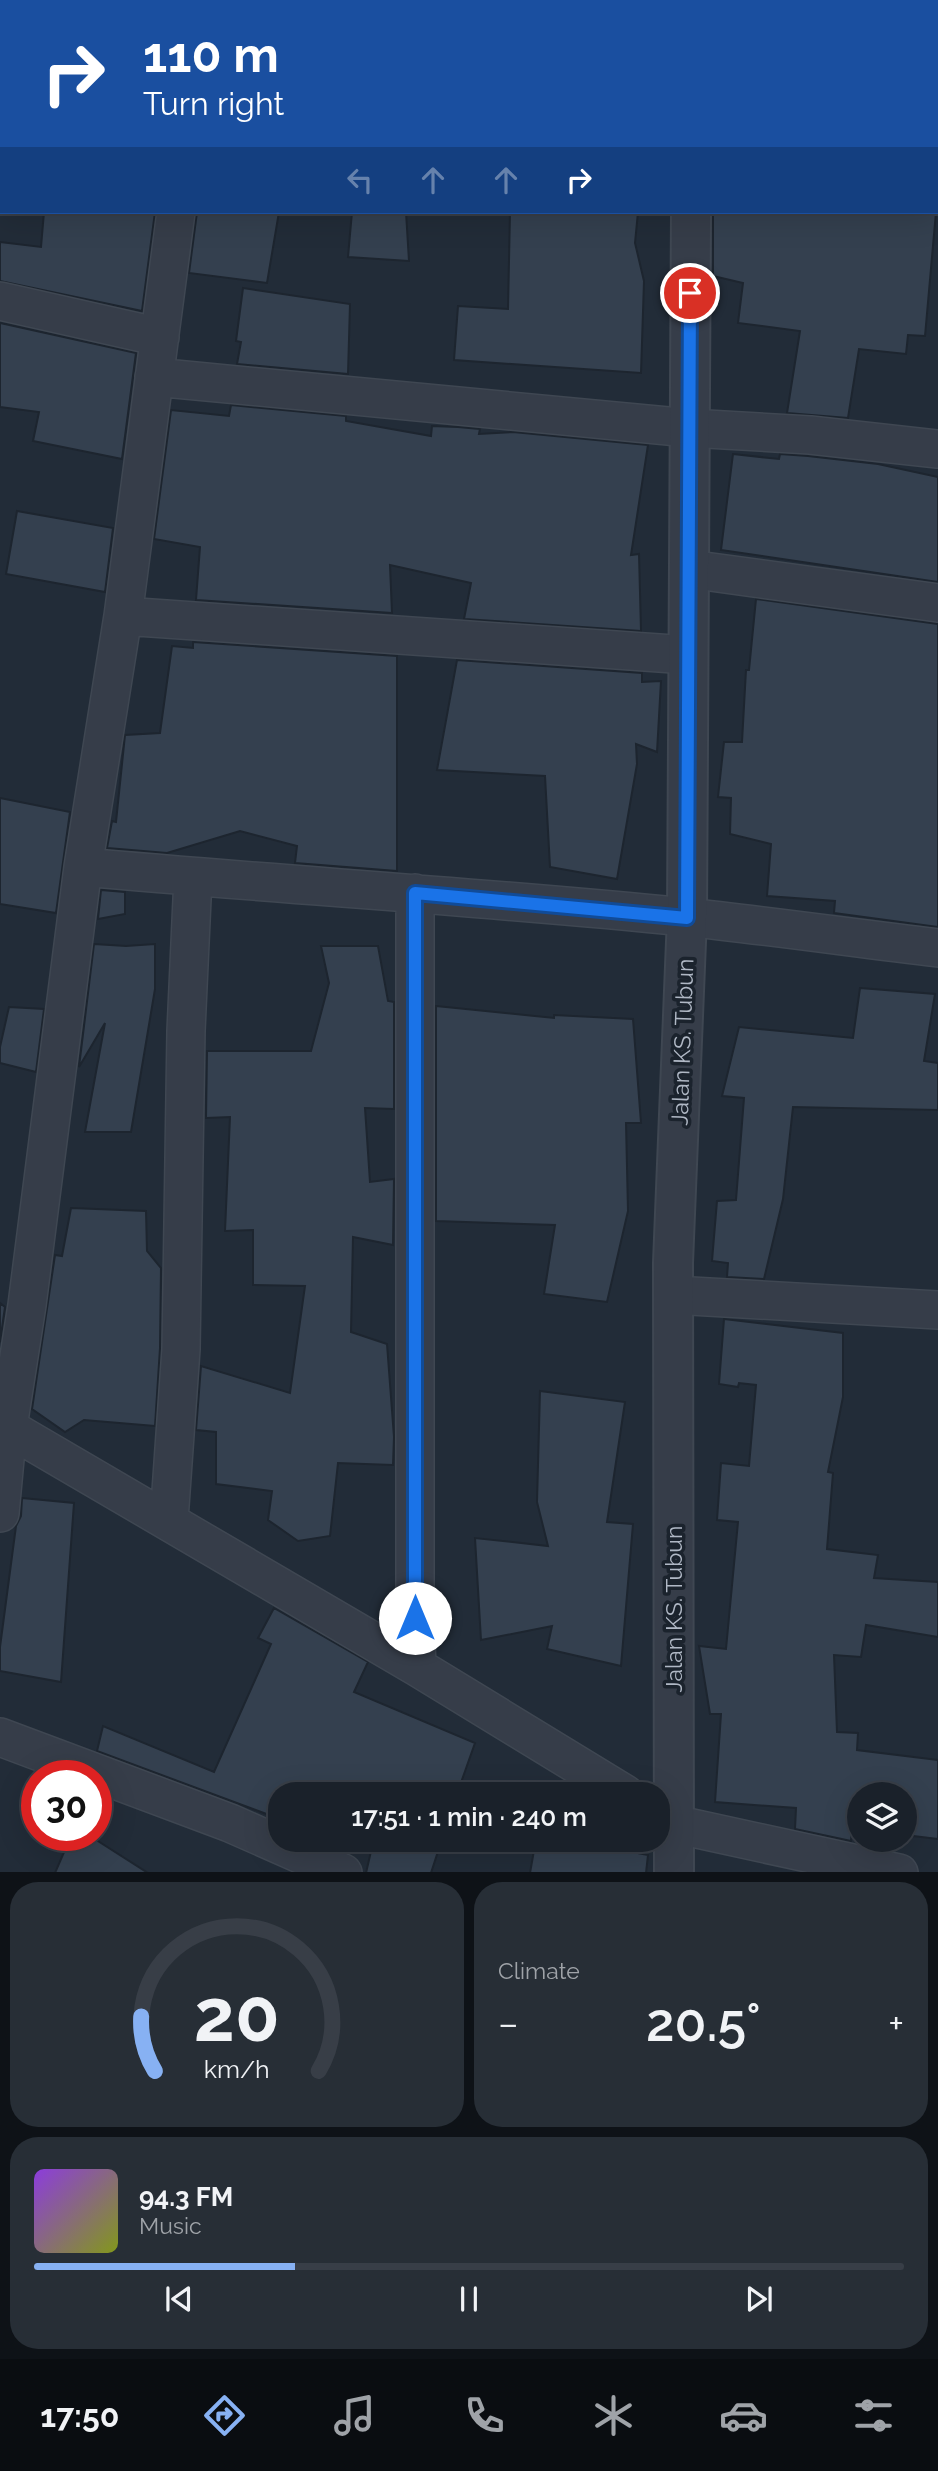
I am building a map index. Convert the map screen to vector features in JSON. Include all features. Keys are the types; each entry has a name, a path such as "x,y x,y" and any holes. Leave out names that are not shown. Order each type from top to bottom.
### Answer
{"street":[{"path":"0,1514 4,1425 27,1305 83,867 123,616 176,214"},
{"name":"Jalan KS. Tubun","path":"666,1782 673,1295 687,918 691,214"},
{"path":"0,301 160,337"},
{"path":"153,377 690,428 810,435 938,449"},
{"path":"689,569 938,603"},
{"path":"123,616 688,655"},
{"path":"83,867 687,918 938,948"},
{"path":"169,1520 181,1349 186,1031 193,877"},
{"path":"415,893 417,1667"},
{"path":"673,1295 938,1310"},
{"path":"4,1425 417,1667 605,1782"},
{"path":"0,1737 230,1822 343,1872"},
{"path":"670,1820 899,1872"},
{"name":"Jalan KS. Tubun","path":"670,1846 674,1872"}],"building":[{"path":"44,214 155,214 142,311 0,281 0,242 41,247"},
{"path":"197,214 279,214 267,283 189,273"},
{"path":"352,214 406,214 409,261 348,257"},
{"path":"510,214 638,214 635,243 644,281 641,373 454,360 458,306 508,309"},
{"path":"713,214 936,214 925,336 908,335 906,354 859,349 848,418 787,413 800,331 738,323 743,283 713,276"},
{"path":"243,288 350,304 348,374 237,364 241,342 236,341"},
{"path":"0,323 136,353 122,459 33,441 39,412 0,407"},
{"path":"231,405 346,416 346,421 431,436 432,426 458,427 480,429 479,434 513,432 648,445 631,555 639,554 641,631 464,619 471,583 390,565 392,613 196,600 200,547 154,539 171,410 229,416"},
{"path":"733,454 779,459 780,454 808,456 878,464 938,477 938,582 721,550"},
{"path":"17,511 113,528 105,592 6,574"},
{"path":"756,599 938,624 938,927 834,913 835,901 767,896 771,844 730,834 731,798 718,797 724,742 742,742 746,670 749,670"},
{"path":"193,642 397,656 397,871 295,863 297,846 240,831 167,853 107,848 112,821 116,822 125,735 160,733 172,646 193,648"},
{"path":"457,660 642,673 642,682 661,681 657,752 636,744 637,764 617,879 550,867 545,776 437,770"},
{"path":"0,798 70,812 56,913 0,904"},
{"path":"101,890 125,892 125,914 98,919"},
{"path":"94,944 155,944 155,989 131,1132 85,1132 105,1023 79,1067"},
{"path":"321,946 378,946 388,1001 394,1002 394,1109 365,1108 370,1182 394,1179 393,1245 353,1237 351,1332 387,1344 394,1437 393,1465 338,1463 330,1536 298,1541 268,1520 272,1491 216,1484 216,1432 196,1430 201,1366 290,1393 305,1286 253,1285 253,1230 225,1231 230,1117 206,1118 207,1051 311,1051 329,983"},
{"path":"860,988 935,994 924,1061 938,1063 938,1110 793,1107 783,1199 764,1279 727,1277 728,1263 712,1261 717,1201 736,1200 744,1098 722,1096 739,1027 853,1038"},
{"path":"436,1006 554,1018 554,1015 633,1019 641,1123 626,1123 628,1211 607,1302 544,1294 555,1225 436,1221"},
{"path":"9,1007 44,1009 36,1072 0,1063 0,1047"},
{"path":"71,1208 146,1211 147,1251 161,1268 155,1426 84,1420 65,1432 32,1409 55,1255 62,1256"},
{"path":"0,1303 5,1307 0,1342"},
{"path":"724,1319 843,1333 843,1397 828,1472 833,1473 827,1549 878,1555 874,1578 938,1582 938,1637 866,1625 861,1657 834,1655 837,1732 858,1733 857,1750 938,1760 938,1839 917,1836 917,1782 847,1782 847,1840 795,1829 796,1808 715,1802 721,1714 710,1714 699,1646 726,1649 738,1522 717,1520 721,1463 749,1466 756,1385 739,1383 738,1387 719,1384"},
{"path":"540,1391 625,1402 607,1522 633,1524 621,1666 547,1649 552,1626 481,1640 475,1538 548,1546 537,1502"},
{"path":"22,1498 74,1503 61,1682 0,1671 0,1647"},
{"path":"274,1608 368,1662 354,1692 475,1743 461,1782 268,1782 268,1815 97,1751 103,1726 214,1772 271,1644 258,1638"},
{"path":"112,1850 146,1872 55,1872 65,1851"},
{"path":"371,1852 438,1852 431,1872 366,1872"},
{"path":"534,1852 632,1852 648,1855 646,1872 530,1872"}],"route":[{"path":"415,1618 415,893 687,918 690,293"}]}
